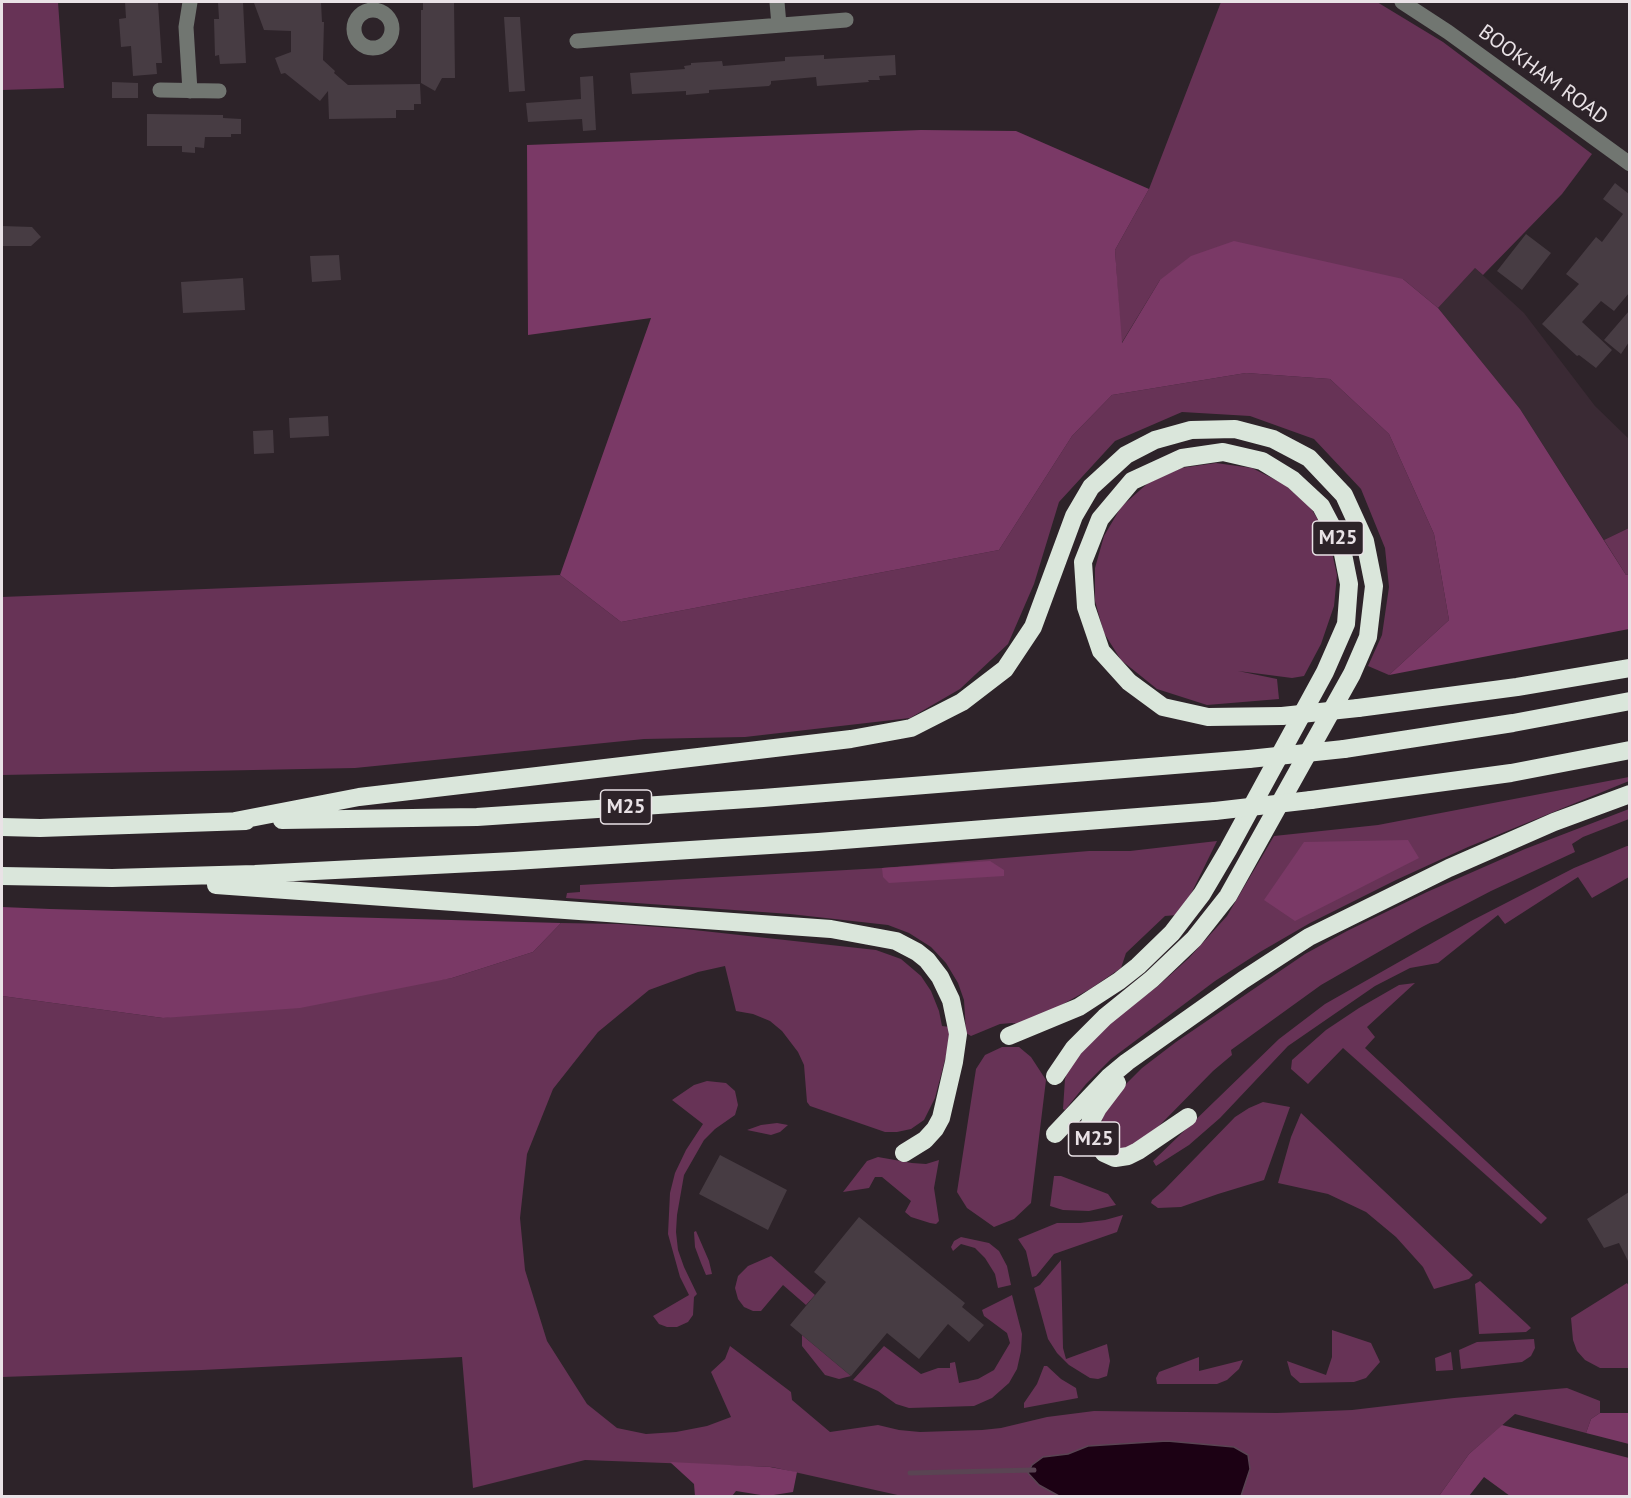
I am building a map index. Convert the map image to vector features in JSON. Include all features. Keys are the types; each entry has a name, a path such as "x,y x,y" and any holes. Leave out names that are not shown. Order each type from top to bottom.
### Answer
{"highway":[{"name":"M25","path":"235,821 359,796 850,739 911,728 962,702 1005,669 1033,627 1074,516 1090,487 1126,455 1155,440 1191,430 1235,429 1273,439 1309,458 1344,495 1365,541 1374,586 1368,637 1352,674 1228,896 1194,939 1152,979 1105,1017 1074,1048 1055,1076"},
{"name":"M25","path":"1009,1036 1079,1007 1138,966 1172,933 1202,894 1228,850 1325,672 1346,624 1349,584 1341,544 1321,506 1293,480 1262,461 1223,452 1182,458 1132,481 1100,519 1083,562 1086,607 1101,651 1129,682 1163,707 1208,717 1282,716 1358,708 1517,687 1629,668"},
{"name":"M25","path":"2,827 477,817 763,798 1249,759 1344,748 1513,723 1629,701"},
{"name":"M25","path":"2,876 112,878 255,874 818,842 1215,811 1511,772 1629,750"},
{"name":"M25","path":"1054,1134 1109,1077 1272,960 1322,929 1449,868 1554,822 1629,794"},
{"name":"M25","path":"112,878 831,929 896,941 927,960 940,977 951,1000 958,1034 941,1118 925,1140 904,1153"},
{"name":"M25","path":"1151,1046 1098,1108 1090,1124 1092,1136 1104,1153 1115,1158 1128,1156 1188,1117"}],"street":[{"path":"190,2 186,27 190,91"},
{"path":"777,2 779,25"},
{"name":"BOOKHAM ROAD","path":"1402,2 1448,32 1629,164"},
{"path":"577,41 846,20"},
{"path":"160,90 219,91"}],"shaded area":[{"path":"2,2 58,2 64,88 2,90"},
{"path":"1221,2 1377,2 1443,42 1592,154 1562,194 1483,275 1475,268 1438,308 1403,279 1160,280 1121,344 1115,250 1149,189"},
{"path":"921,130 1016,131 1149,189 1115,250 1122,343 1160,280 1191,256 1234,241 1403,279 1438,308 1520,409 1626,575 1629,574 1629,629 1389,675 1449,620 1434,534 1389,434 1330,379 1246,373 1112,395 1072,436 999,550 621,622 560,575 651,318 528,335 527,145"},
{"path":"1475,268 1524,313 1595,406 1629,439 1629,528 1604,540 1520,409 1438,308"},
{"path":"1246,373 1330,379 1389,434 1434,534 1449,620 1389,675 1368,666 1382,635 1389,587 1385,548 1361,489 1314,439 1250,416 1182,412 1115,441 1059,502 1034,584 1008,644 960,689 910,718 745,737 644,739 355,768 2,775 2,597 560,575 621,622 999,550 1072,436 1112,395"},
{"path":"1216,463 1252,468 1284,484 1311,508 1329,539 1337,575 1334,606 1321,644 1304,676 1292,678 1238,671 1277,679 1279,699 1207,705 1157,689 1121,660 1104,633 1095,601 1095,568 1104,536 1121,507 1148,483 1181,468"},
{"path":"1629,528 1629,574 1626,575 1604,540"},
{"path":"1629,777 1629,781 1468,847 1396,880 1310,923 1260,952 1215,981 1111,1059 1086,1084 1065,1110 1063,1109 1065,1079 1072,1059 1083,1043 1158,986 1189,958 1227,916 1274,836 1378,825"},
{"path":"1629,809 1629,819 1583,837 1572,844 1575,852 1491,891 1422,927 1321,985 1231,1050 1232,1055 1159,1126 1129,1148 1120,1149 1110,1145 1104,1137 1102,1118 1121,1089 1142,1068 1176,1042 1305,954 1427,892 1525,849"},
{"path":"1408,840 1419,858 1295,921 1264,900 1304,842"},
{"path":"1217,841 1187,902 1177,915 1165,916 1126,953 1121,968 1090,989 1038,1018 1019,1024 1000,1024 971,1036 966,1033 964,1000 958,983 946,963 931,947 909,933 888,925 790,914 566,898 567,893 580,892 580,885 882,868 1089,851 1130,851"},
{"path":"1629,846 1629,877 1592,898 1578,877 1505,924 1498,915 1438,963 1410,968 1375,986 1288,1046 1220,1118 1189,1145 1156,1166 1153,1161 1279,1039 1325,1004 1471,921 1574,868"},
{"path":"990,861 1004,870 1004,876 889,883 883,877 882,868"},
{"path":"2,907 561,923 533,952 452,978 300,1008 163,1018 2,996"},
{"path":"561,923 619,924 685,929 876,950 901,959 921,976 931,991 942,1026 950,1027 947,1052 935,1098 924,1120 911,1129 897,1132 885,1132 810,1106 807,1102 804,1065 798,1052 782,1031 770,1021 753,1014 736,1011 725,966 698,972 649,990 598,1032 553,1089 527,1154 520,1218 525,1270 547,1341 587,1404 617,1428 646,1434 676,1432 707,1426 731,1417 711,1372 725,1359 730,1346 791,1392 792,1400 830,1432 878,1425 920,1432 982,1430 1047,1417 1094,1411 1277,1413 1352,1410 1567,1388 1600,1401 1600,1413 1591,1419 1586,1433 1515,1414 1469,1454 1439,1496 902,1496 772,1467 585,1460 473,1488 462,1357 2,1377 2,996 163,1018 452,978 533,952"},
{"path":"1415,983 1367,1027 1375,1037 1365,1048 1547,1218 1541,1224 1343,1048 1308,1084 1291,1069 1292,1060 1326,1030 1399,985"},
{"path":"1002,1047 1019,1047 1031,1057 1046,1080 1031,1203 1014,1219 994,1227 967,1208 957,1192 976,1069 985,1055"},
{"path":"707,1081 726,1083 735,1091 738,1105 735,1115 704,1140 684,1175 676,1232 678,1250 697,1294 694,1297 693,1315 688,1322 677,1327 667,1327 659,1324 653,1316 689,1295 680,1277 668,1234 670,1193 675,1173 686,1150 703,1124 672,1100 694,1085"},
{"path":"1263,1102 1290,1107 1264,1180 1181,1207 1158,1208 1151,1203 1235,1117"},
{"path":"1301,1113 1473,1275 1469,1279 1434,1289 1423,1267 1396,1237 1366,1212 1328,1194 1278,1183 1291,1137"},
{"path":"777,1123 788,1125 780,1132 771,1135 747,1130 761,1125"},
{"path":"878,1157 926,1164 939,1160 934,1188 939,1221 936,1224 911,1217 905,1212 911,1201 882,1177 875,1177 869,1188 843,1192 867,1161"},
{"path":"1054,1176 1061,1176 1108,1194 1116,1205 1089,1211 1063,1210 1050,1206"},
{"path":"1123,1215 1117,1232 1054,1254 1036,1276 1032,1277 1026,1251 1018,1239 1057,1223 1105,1220"},
{"path":"696,1231 712,1274 706,1275 695,1247 694,1232"},
{"path":"961,1237 989,1243 999,1251 1007,1266 1011,1285 998,1288 995,1274 985,1258 975,1248 961,1244 953,1251 951,1247 954,1241"},
{"path":"771,1256 815,1295 806,1305 783,1285 761,1311 753,1311 744,1307 738,1299 735,1288 738,1276 748,1266"},
{"path":"1061,1260 1063,1348 1066,1359 1107,1344 1110,1361 1107,1376 1098,1379 1090,1378 1069,1365 1048,1339 1034,1288 1040,1285"},
{"path":"1480,1281 1531,1328 1526,1332 1479,1334 1475,1284"},
{"path":"1627,1283 1630,1288 1629,1368 1600,1368 1585,1360 1577,1351 1573,1340 1571,1318"},
{"path":"1012,1295 1022,1334 1021,1351 1017,1369 1009,1383 992,1398 974,1406 909,1408 896,1404 878,1391 853,1380 884,1346 921,1374 938,1368 950,1368 950,1363 955,1362 959,1383 978,1379 994,1370 1010,1343 1007,1333 984,1316 982,1310"},
{"path":"1332,1330 1371,1343 1380,1362 1366,1378 1354,1382 1300,1383 1291,1375 1287,1361 1326,1375 1332,1357"},
{"path":"802,1335 851,1376 839,1379 825,1375 802,1346"},
{"path":"1534,1339 1535,1348 1531,1356 1522,1362 1461,1369 1459,1350 1477,1342"},
{"path":"1451,1352 1453,1370 1436,1371 1435,1358"},
{"path":"1199,1357 1199,1371 1243,1360 1239,1369 1227,1380 1217,1384 1157,1384 1156,1378 1159,1372"},
{"path":"1044,1366 1076,1388 1078,1398 1024,1408 1024,1403 1037,1384"},
{"path":"1600,1413 1629,1413 1629,1444 1586,1433 1591,1419"},
{"path":"1502,1425 1629,1458 1629,1496 1510,1496 1484,1477 1469,1496 1439,1496 1469,1454"},
{"path":"1167,1441 1234,1447 1248,1455 1250,1469 1241,1496 1059,1496 1039,1485 1028,1473 1032,1465 1043,1457 1068,1454 1088,1446"},
{"path":"670,1462 770,1467 797,1472 793,1492 767,1496 736,1491 732,1496 695,1496 694,1484"}],"building":[{"path":"125,2 158,2 162,63 156,63 157,74 133,76 131,46 121,47 119,19 126,18"},
{"path":"218,2 243,2 246,63 220,64 219,55 215,56 214,19 219,19"},
{"path":"321,2 322,22 324,22 323,60 335,71 334,73 348,85 420,84 421,104 414,104 414,110 396,110 396,118 329,119 328,91 320,101 285,73 281,74 275,58 291,52 291,31 264,30 254,3"},
{"path":"423,2 454,2 455,78 442,78 435,91 421,83 421,10 423,10"},
{"path":"504,17 520,17 525,91 509,92"},
{"path":"824,55 824,59 895,55 896,75 879,76 880,80 868,80 869,82 817,86 816,77 771,81 769,86 709,90 709,93 686,95 686,91 632,94 630,73 685,69 684,66 691,65 691,63 722,61 723,66 785,61 785,57"},
{"path":"593,76 596,130 583,131 582,119 528,122 526,103 581,99 580,77"},
{"path":"112,82 138,83 138,98 112,98"},
{"path":"147,114 223,115 223,118 241,119 241,134 231,134 231,137 205,137 204,148 195,147 195,153 182,152 182,146 147,146"},
{"path":"1615,183 1629,194 1629,293 1614,311 1601,301 1582,322 1612,350 1596,368 1579,355 1577,356 1542,324 1579,284 1566,274 1596,237 1602,242 1623,214 1603,199"},
{"path":"2,226 32,227 41,237 31,246 2,246"},
{"path":"1526,234 1551,253 1522,290 1497,271"},
{"path":"339,255 341,280 312,282 310,256"},
{"path":"243,278 245,310 183,313 181,282"},
{"path":"1629,311 1629,342 1621,354 1604,340"},
{"path":"328,416 329,436 290,438 289,418"},
{"path":"273,430 274,453 254,454 253,431"},
{"path":"720,1155 787,1190 768,1230 699,1194"},
{"path":"1629,1192 1629,1263 1619,1243 1604,1248 1587,1219"},
{"path":"859,1217 965,1303 962,1307 984,1325 969,1342 948,1324 919,1359 887,1333 851,1376 790,1325 826,1282 814,1272"}],"waterway":[{"path":"910,1473 1034,1470"}]}
